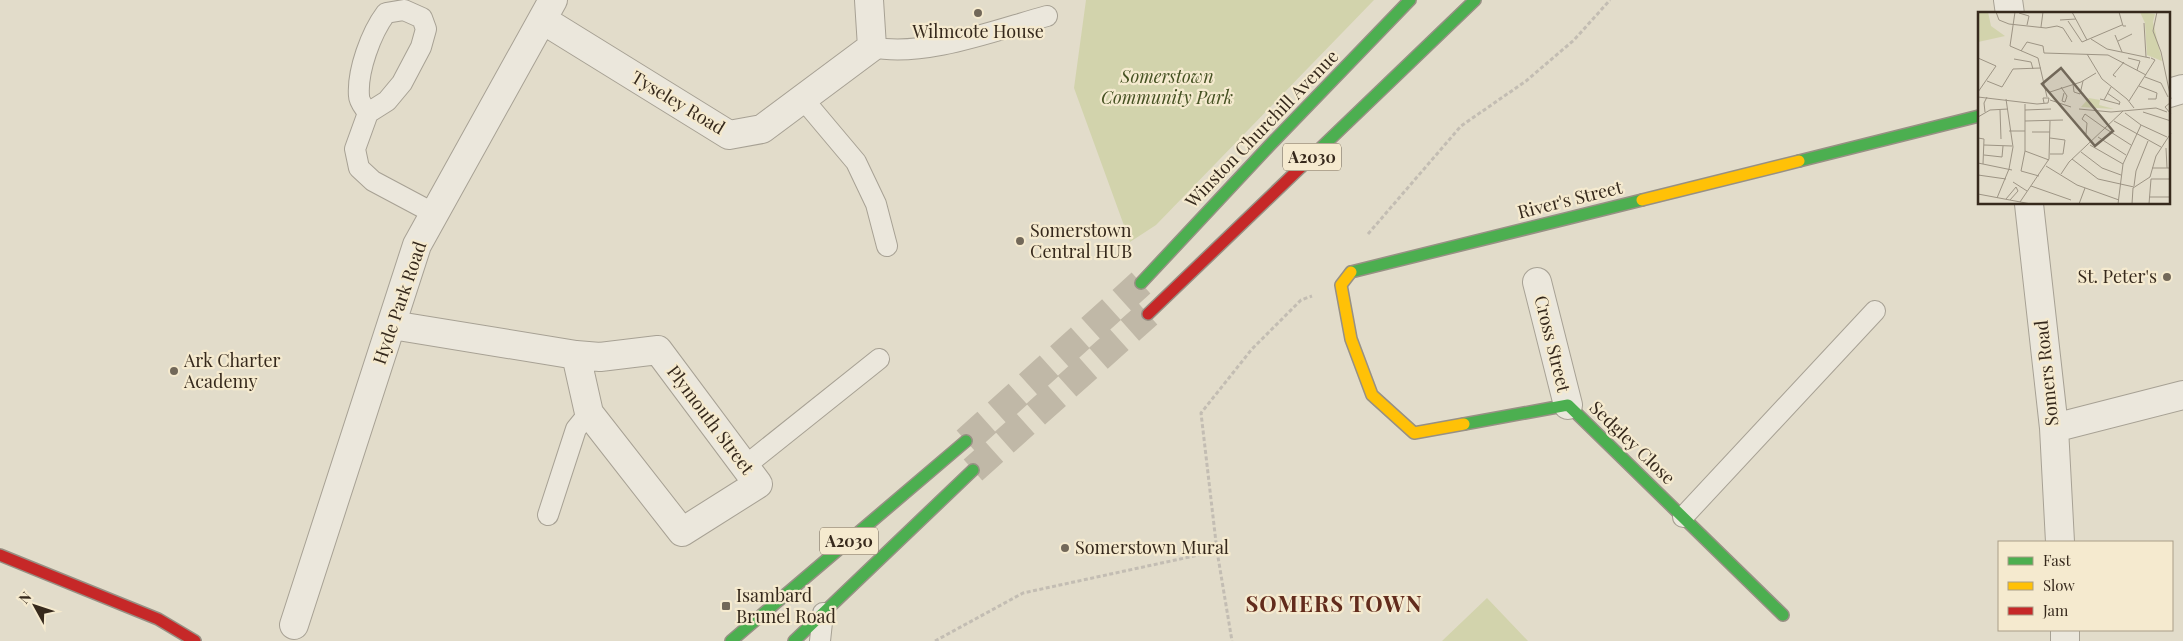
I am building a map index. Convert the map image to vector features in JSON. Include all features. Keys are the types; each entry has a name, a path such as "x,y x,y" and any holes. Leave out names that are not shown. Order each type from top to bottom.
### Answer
{"street":[{"path":"869,0 872,47"},
{"name":"Winston Churchill Avenue","path":"1141,283 1270,145 1410,0"},
{"name":"A2030","path":"1148,314 1475,0"},
{"name":"Tyseley Road","path":"548,10 729,135 762,129 872,47"},
{"name":"Hyde Park Road","path":"294,625 417,245 548,10"},
{"path":"2170,93 2183,89"},
{"name":"River's Street","path":"1351,272 1978,116"},
{"name":"Somers Road","path":"2029,205 2054,428 2060,541"},
{"path":"1341,285 1351,272"},
{"name":"Cross Street","path":"1537,282 1568,405"},
{"name":"Sedgley Close","path":"1341,285 1351,339 1372,395 1414,433 1568,405 1783,615"},
{"name":"Plymouth Street","path":"392,325 600,358 658,350 758,484 682,532 589,413 576,355"},
{"path":"2054,428 2183,395"},
{"name":"A2030","path":"732,641 966,441"},
{"name":"A2030","path":"794,641 973,470"},
{"path":"0,555 158,619 194,641"}],"lane":[{"path":"368,113 359,98 362,70 376,27 386,13 404,10 422,18 426,29 421,47 402,83 387,101 368,113 355,149 359,168 372,181 434,214"},
{"path":"872,47 889,50 927,48 1047,16"},
{"path":"803,99 856,162 876,204 887,246"},
{"path":"1683,517 1875,311"},
{"path":"744,466 879,359"},
{"path":"548,515 576,429 589,413"},
{"path":"820,641 823,613"}],"path":[{"path":"1351,272 1363,240 1460,126 1540,69 1574,40 1610,0"},
{"path":"1232,641 1217,551 1201,413 1252,348 1301,300 1341,285"},
{"path":"935,641 1023,593 1217,551"}],"green space":[{"name":"Somerstown Community Park","path":"1086,0 1374,0 1156,225 1130,242 1074,88"},
{"path":"1487,598 1528,641 1442,641"}],"tunnel":[{"path":"966,441 1141,283"},
{"path":"973,470 1148,314"}],"traffic: fast":[{"path":"1141,283 1270,145 1410,0"},
{"path":"1301,167 1475,0"},
{"path":"1799,161 1978,116"},
{"path":"1351,272 1642,200"},
{"path":"1464,424 1568,405 1783,615"},
{"path":"731,641 966,441"},
{"path":"794,641 973,470"}],"traffic: slow":[{"path":"1642,200 1799,161"},
{"path":"1351,272 1341,285 1351,339 1372,395 1414,433 1464,424"}],"traffic: jam":[{"path":"1148,314 1301,167"},
{"path":"0,555 158,619 195,641"}],"place":[{"name":"Wilmcote House","path":"978,13"},
{"name":"Somerstown Central HUB","path":"1020,241"},
{"name":"St. Peter's","path":"2167,277"},
{"name":"Ark Charter Academy","path":"174,371"},
{"name":"Somerstown Mural","path":"1065,548"},
{"name":"Isambard Brunel Road","path":"726,606"}],"district":[{"name":"SOMERS TOWN","path":"1334,604"}]}
